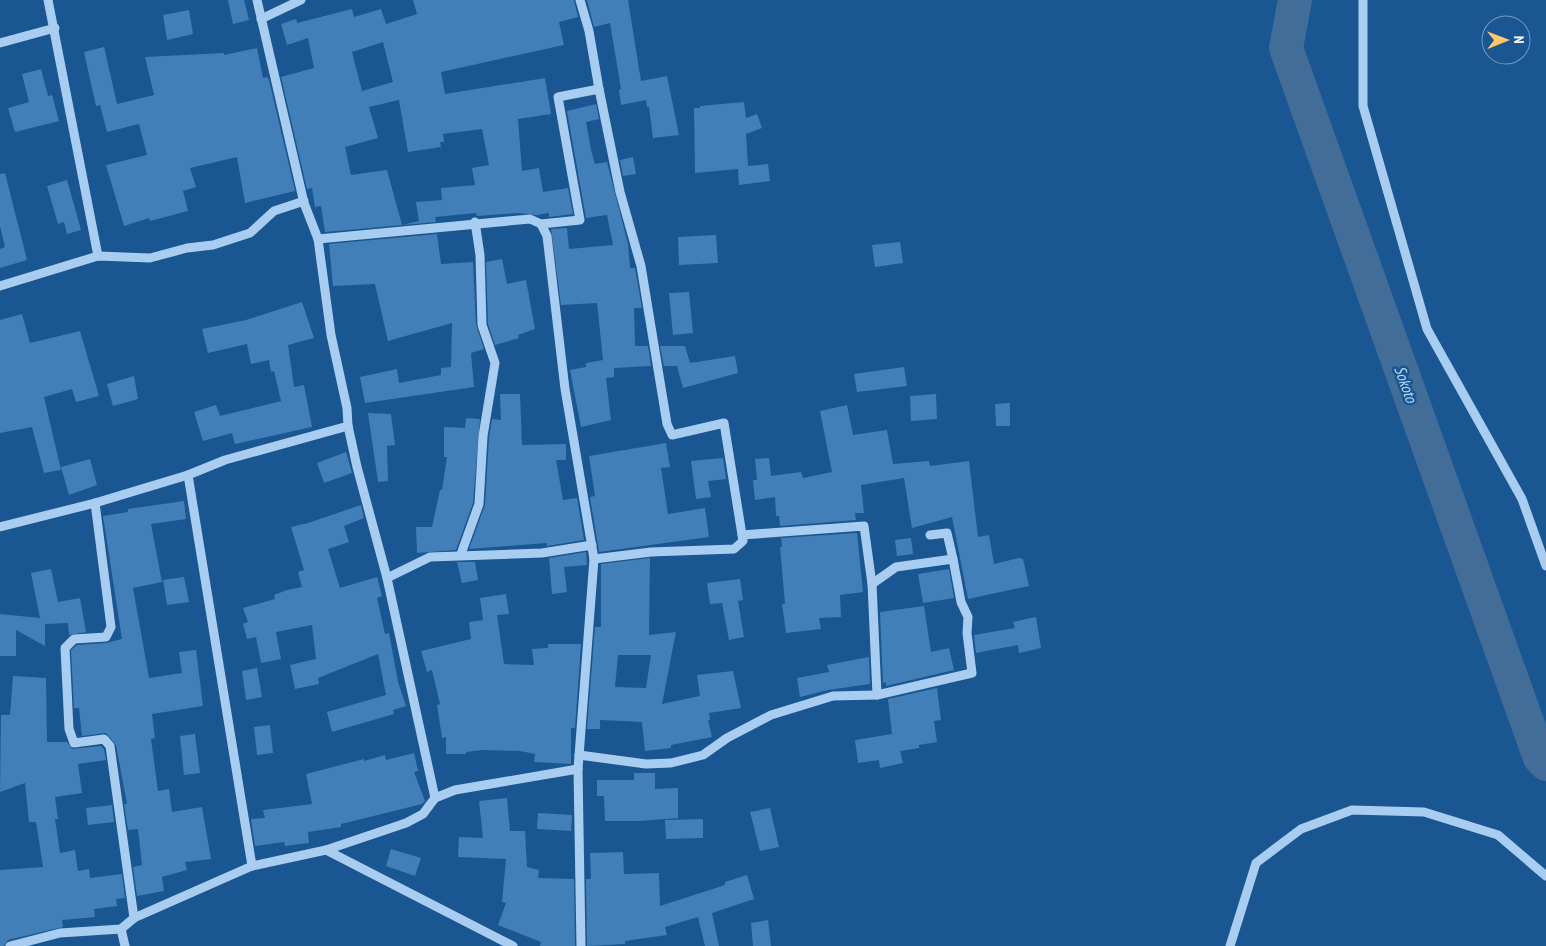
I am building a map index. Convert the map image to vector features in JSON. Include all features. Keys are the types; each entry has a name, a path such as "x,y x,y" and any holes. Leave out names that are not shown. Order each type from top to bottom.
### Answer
{"street":[{"path":"48,0 55,28 98,256"},
{"path":"257,0 304,201 318,238 331,335 348,426 387,578 435,798"},
{"path":"261,19 301,0"},
{"path":"580,0 589,31 620,192 641,266 667,424 672,435 724,423 743,541 734,549 651,552 594,559"},
{"path":"1363,0 1363,106 1427,329 1522,499 1546,566"},
{"path":"0,43 55,28"},
{"path":"318,238 475,222 530,219 541,224 580,220 558,97 599,89"},
{"path":"0,286 98,256 150,258 187,248 213,245 250,233 274,211 304,201"},
{"path":"461,554 479,504 483,436 495,363 482,326 480,255 475,222"},
{"path":"541,224 548,236 565,389 594,559 578,769 581,946"},
{"path":"0,527 94,503 188,475 225,460 348,426"},
{"path":"188,475 252,866"},
{"path":"94,503 111,627 106,637 74,639 65,648 69,728 74,743 104,739 110,746 134,918"},
{"path":"742,535 864,526 872,584 877,695"},
{"path":"579,755 646,764 670,763 703,754 727,738 771,715 833,696 877,695 972,674 967,632 968,617 961,602 947,533 930,535"},
{"path":"387,578 430,557 461,554 542,552 592,545"},
{"path":"872,584 896,567 953,559"},
{"path":"10,946 60,934 121,929 134,918 252,866 326,850 406,823 423,814 435,798 456,790 578,769"},
{"path":"1230,946 1256,863 1301,829 1352,810 1424,812 1498,835 1546,876"},
{"path":"326,850 513,946"},
{"path":"121,929 125,946"}],"building":[{"path":"228,0 244,0 249,20 233,24"},
{"path":"413,0 574,0 578,17 559,22 564,45 441,72 445,94 545,78 551,114 518,119 522,171 539,168 543,192 568,188 573,214 549,217 549,213 477,216 476,213 435,217 436,222 325,232 321,206 315,207 312,188 307,189 281,77 314,68 308,38 287,45 281,24 296,19 297,23 352,9 354,17 381,9 386,24 417,14","holes":["383,42 393,82 362,91 352,52","399,100 408,152 441,147 440,142 444,142 443,134 482,129 489,165 472,168 475,185 441,188 442,200 416,202 419,221 402,225 387,170 351,175 345,147 378,138 369,107"]},
{"path":"587,0 628,0 641,81 667,76 679,135 653,138 649,107 647,107 646,100 621,105 619,90 621,89 610,23 594,27"},
{"path":"189,10 193,34 167,40 163,15"},
{"path":"104,47 117,104 154,95 145,57 224,53 224,55 257,48 263,78 267,77 269,80 295,191 245,203 237,157 190,168 196,187 183,191 188,211 150,221 149,218 124,226 106,165 147,155 139,124 107,132 100,105 96,106 84,52"},
{"path":"41,69 48,96 52,95 59,121 15,132 8,108 29,102 22,74"},
{"path":"744,102 746,118 757,114 762,128 746,134 748,166 768,164 770,181 739,185 738,169 695,173 694,108"},
{"path":"596,104 599,119 586,122 591,150 595,164 607,162 628,244 630,268 635,268 642,308 634,308 635,346 648,346 651,366 614,368 614,377 606,378 611,420 581,427 570,370 586,367 586,363 603,360 597,303 561,305 551,229 567,228 569,249 613,245 607,215 586,218 567,111"},
{"path":"633,157 636,174 623,176 620,160"},
{"path":"5,173 27,260 0,268 0,249 5,247 0,226 0,174"},
{"path":"67,180 81,230 67,234 64,222 58,224 47,186"},
{"path":"437,234 441,264 473,262 476,325 484,349 471,353 474,387 365,403 360,377 397,369 399,383 441,375 441,368 451,367 452,323 388,341 375,284 333,286 329,244"},
{"path":"716,235 718,263 679,265 678,237"},
{"path":"900,242 903,263 875,267 872,245"},
{"path":"502,259 507,284 526,280 535,329 518,335 519,338 495,345 488,324 486,262"},
{"path":"689,292 693,333 673,335 669,293"},
{"path":"302,302 314,338 288,345 294,387 304,385 312,427 235,444 232,433 203,441 194,412 216,405 220,416 281,401 274,371 271,372 269,360 251,364 247,344 208,353 202,329 246,320"},
{"path":"22,314 30,343 80,331 99,396 76,402 72,389 44,397 61,470 44,473 32,427 0,433 0,320"},
{"path":"660,346 685,346 690,363 735,356 738,373 683,388 677,366 664,366"},
{"path":"904,367 907,386 857,392 854,374"},
{"path":"134,376 138,399 113,406 107,384"},
{"path":"500,394 520,394 522,445 566,444 566,460 556,460 563,500 577,498 584,540 547,546 547,543 469,549 485,505 489,437 492,419 501,420"},
{"path":"936,394 937,419 911,421 910,396"},
{"path":"1010,403 1010,426 996,426 995,404"},
{"path":"847,405 853,435 887,430 893,464 929,461 930,466 969,461 978,537 989,535 994,564 1019,558 1023,559 1029,586 968,599 952,517 912,528 904,478 861,485 864,513 855,513 856,520 780,526 779,516 776,516 775,497 755,500 753,480 757,480 755,459 769,458 771,476 801,472 803,478 832,472 820,411"},
{"path":"368,413 391,414 395,445 387,446 388,481 378,482"},
{"path":"466,418 480,419 473,503 456,550 417,553 416,527 432,527 440,490 442,490 447,457 444,457 444,427 465,428"},
{"path":"666,443 670,467 661,468 668,514 705,508 709,537 599,552 590,497 595,496 589,456"},
{"path":"346,452 352,473 324,483 317,463"},
{"path":"723,458 726,479 708,481 711,497 696,499 691,461"},
{"path":"90,459 97,485 69,495 61,467"},
{"path":"184,501 186,519 151,524 162,582 133,588 149,678 182,673 179,652 196,650 203,706 152,714 155,738 151,739 158,791 169,789 172,812 202,807 211,859 185,862 187,870 162,877 164,891 137,896 133,867 142,865 138,829 128,830 124,804 127,804 116,745 106,733 82,736 79,708 74,708 71,650 77,645 106,643 122,639 103,516 128,512 128,509"},
{"path":"361,505 364,518 344,526 349,542 328,549 340,588 377,577 382,596 377,598 385,634 389,633 398,682 406,706 393,710 394,714 332,732 327,712 386,695 378,654 318,678 319,684 295,689 290,665 316,659 312,625 276,632 281,659 261,663 256,637 247,639 243,624 248,622 243,608 275,599 274,595 302,587 298,572 304,570 291,527"},
{"path":"857,533 863,592 840,595 841,617 819,618 821,629 786,633 782,604 785,604 780,547 782,547 781,538"},
{"path":"911,538 913,554 897,556 895,540"},
{"path":"586,552 587,565 564,567 567,592 552,594 549,558"},
{"path":"650,558 649,635 676,632 662,704 700,696 697,675 733,671 741,708 709,713 710,720 708,720 712,737 671,745 671,748 645,751 642,722 600,720 600,729 587,729 595,627 601,627 601,564","holes":["618,655 651,655 646,688 615,687"]},
{"path":"457,562 475,562 478,580 462,583"},
{"path":"51,569 58,602 80,598 86,632 69,635 68,623 45,624 45,646 16,630 16,656 0,656 0,614 40,618 31,573"},
{"path":"949,569 954,598 923,603 918,574"},
{"path":"184,577 189,602 167,605 163,580"},
{"path":"740,579 743,600 738,601 744,637 729,640 722,603 710,604 707,583"},
{"path":"506,594 509,614 497,615 504,664 534,665 532,649 548,648 548,644 581,644 575,728 571,728 571,764 534,762 535,754 520,751 482,750 466,752 466,754 446,754 446,737 442,738 437,705 440,704 432,670 427,672 421,651 471,639 469,622 483,620 480,598"},
{"path":"924,606 931,652 949,648 954,670 886,686 886,682 883,683 880,612"},
{"path":"1036,617 1041,648 1019,653 1018,645 976,653 974,635 1015,628 1013,622"},
{"path":"869,657 870,684 828,690 800,697 797,678 829,672 827,665"},
{"path":"257,668 262,697 246,700 242,671"},
{"path":"13,676 46,678 47,742 67,742 72,749 101,746 104,749 106,760 78,764 82,793 55,797 58,819 55,819 60,853 75,850 78,871 89,869 90,878 122,874 125,898 116,899 117,906 94,909 95,917 62,920 63,927 8,940 4,946 0,946 0,870 43,867 36,822 29,822 25,783 0,792 1,715 10,715"},
{"path":"937,688 941,720 934,721 937,742 919,745 919,748 900,751 903,763 880,768 879,760 858,763 855,740 892,734 888,699"},
{"path":"270,725 273,753 257,755 254,727"},
{"path":"195,734 200,773 184,775 180,736"},
{"path":"414,753 418,771 414,772 425,801 422,804 341,824 341,827 308,832 309,843 285,846 284,842 255,846 251,819 265,818 263,810 312,804 306,774 364,759 364,761 385,755 386,760"},
{"path":"634,773 655,773 655,789 678,788 678,818 605,821 604,796 597,796 597,780 634,780"},
{"path":"507,798 510,831 525,831 527,867 539,870 538,878 574,879 575,946 540,946 541,942 498,925 506,903 502,902 506,859 458,857 459,837 483,838 479,801"},
{"path":"112,805 114,822 88,825 86,808"},
{"path":"770,808 779,847 760,851 750,812"},
{"path":"538,813 572,815 571,831 537,829"},
{"path":"703,819 703,838 666,839 665,820"},
{"path":"391,849 421,858 415,876 386,866"},
{"path":"623,852 624,874 659,873 660,906 725,885 725,882 747,875 754,899 712,913 719,946 705,946 698,917 665,927 667,935 625,941 625,944 587,946 586,879 591,879 590,853"},
{"path":"768,920 771,946 753,946 751,923"}],"waterway":[{"name":"Sokoto","path":"1295,0 1286,48 1540,758 1546,764"}]}
